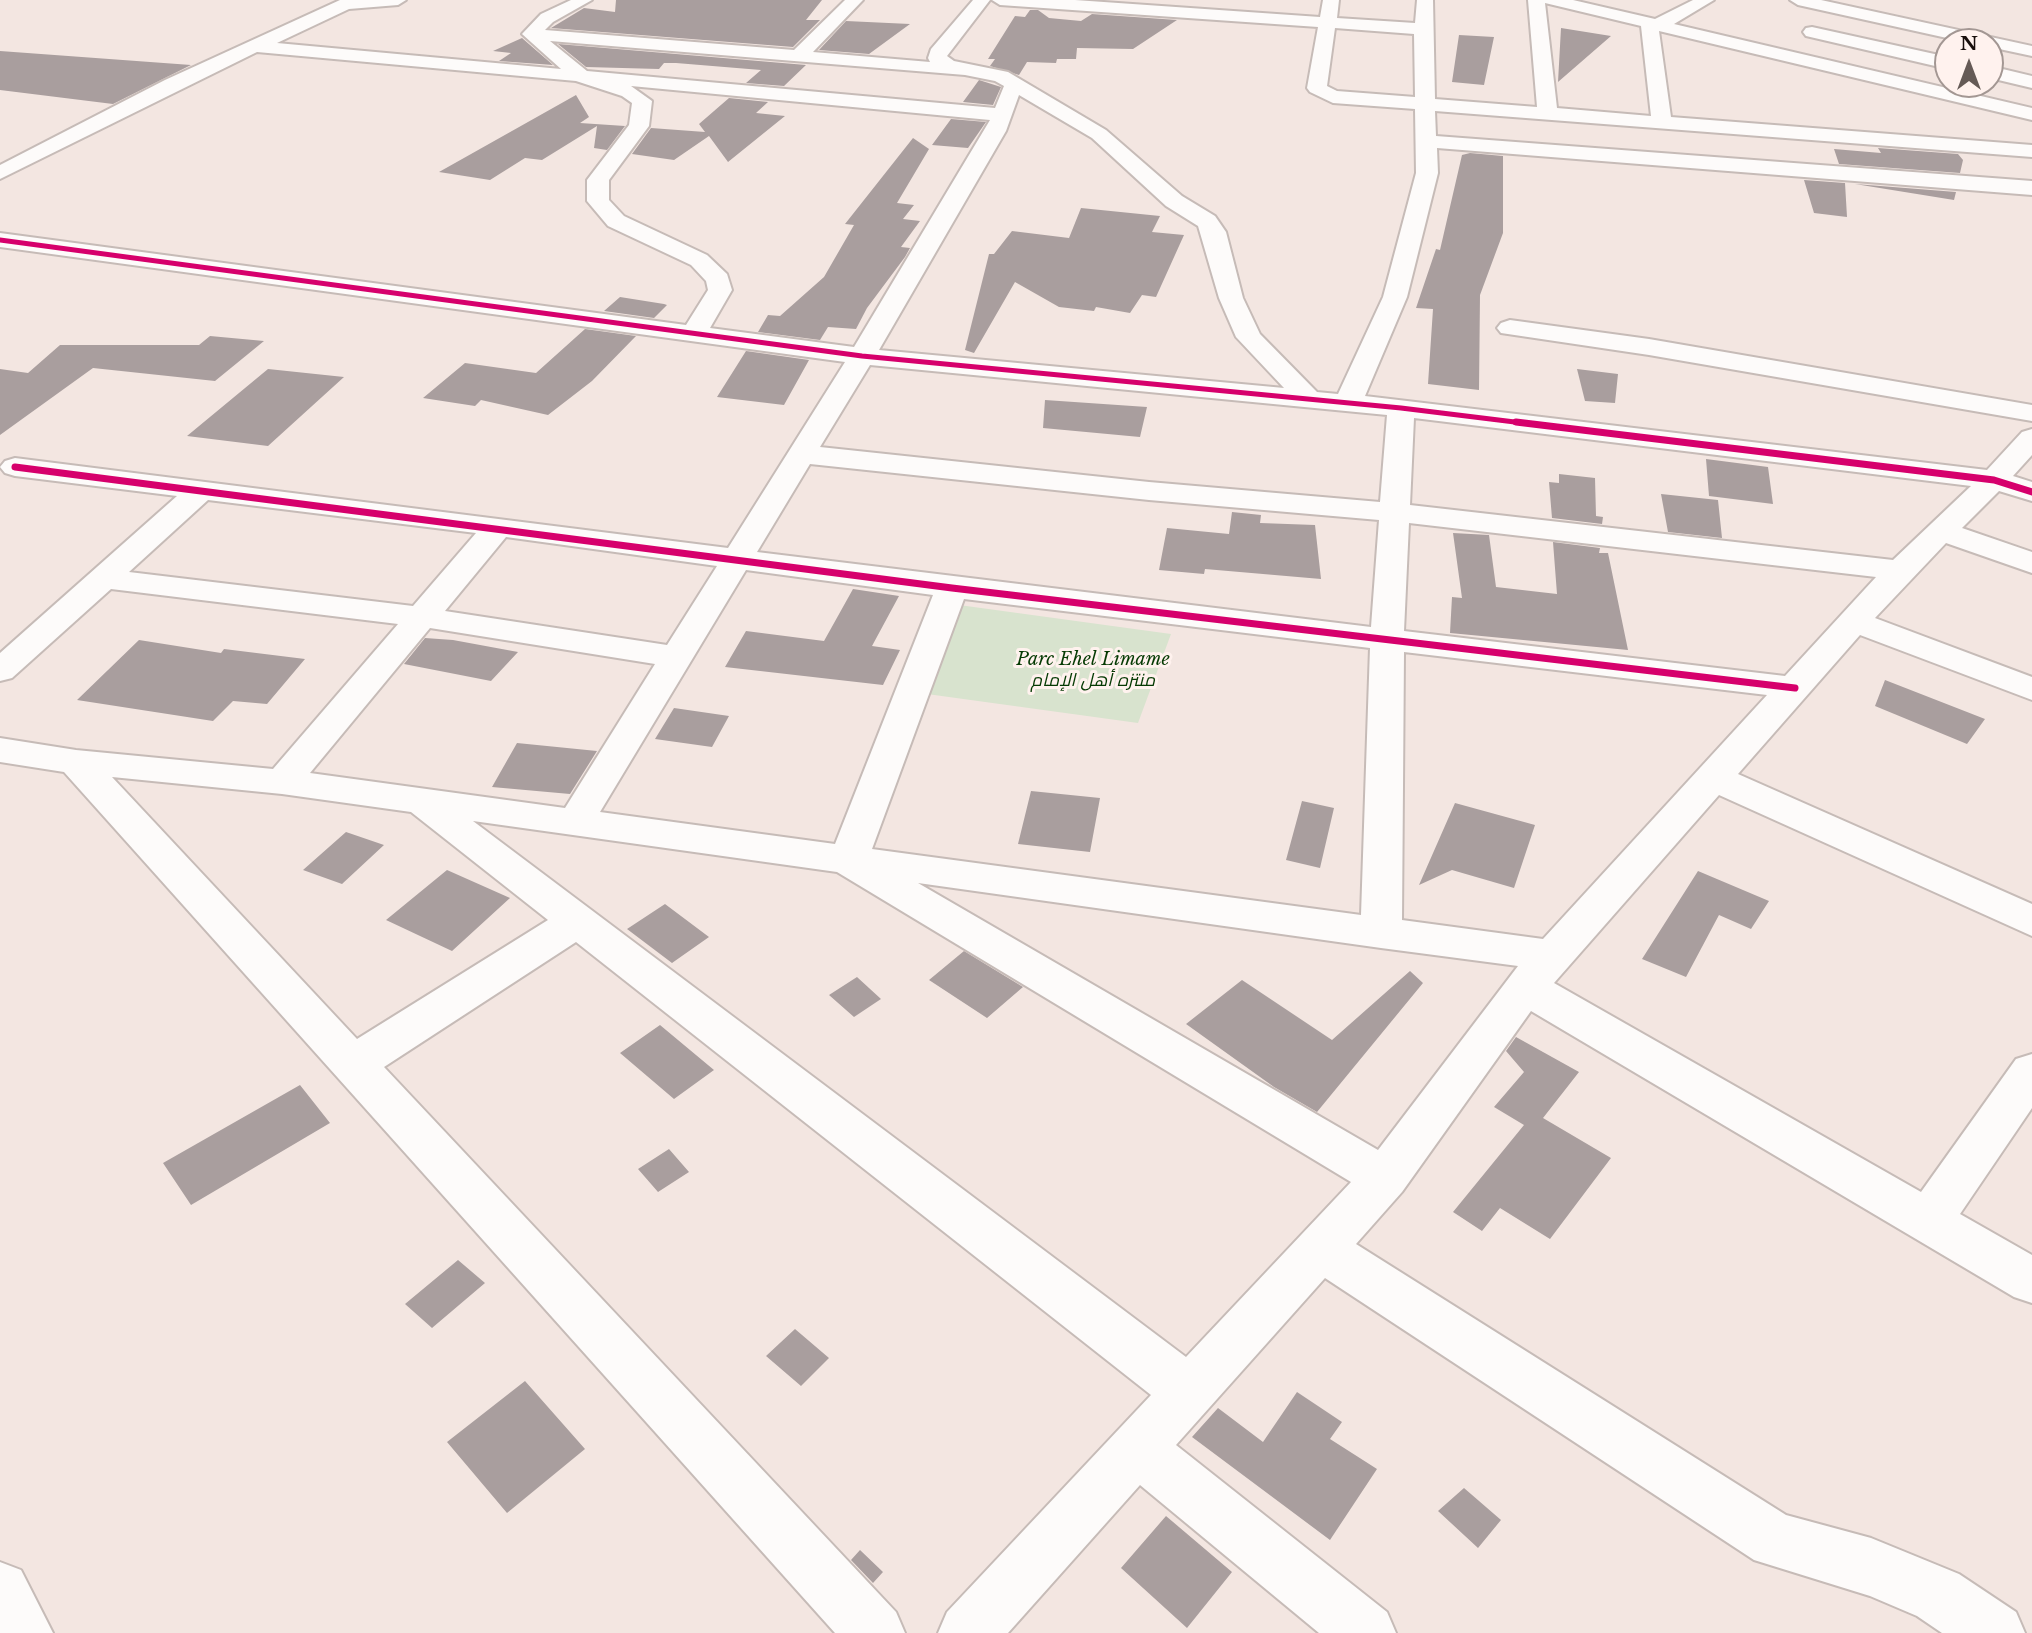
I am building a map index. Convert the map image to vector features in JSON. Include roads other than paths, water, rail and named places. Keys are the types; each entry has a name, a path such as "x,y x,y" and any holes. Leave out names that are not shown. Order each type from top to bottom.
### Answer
{"street":[{"path":"0,173 172,84 349,3 398,0"},
{"path":"531,34 547,18 584,0"},
{"path":"799,57 855,0"},
{"path":"962,70 948,66 937,58 940,49 982,0"},
{"path":"1000,0 1423,29"},
{"path":"1331,0 1317,88 1319,92 1333,97 2032,151"},
{"path":"1348,402 1395,296 1427,173 1423,29 1425,0"},
{"path":"1536,0 1548,115"},
{"path":"1552,0 2032,114"},
{"path":"1653,24 1706,0"},
{"path":"1798,0 1934,30"},
{"path":"1781,54 1861,0"},
{"path":"1653,24 1662,124"},
{"path":"1812,32 1934,60"},
{"path":"531,34 991,72 1099,134 1174,201 1207,221 1214,232 1231,299 1249,337 1309,399"},
{"path":"531,34 564,65 584,78 629,92 642,101 639,126 598,180 598,201 605,212 632,230 699,260 718,279 720,290 693,334"},
{"path":"2004,44 2030,49"},
{"path":"256,46 1004,115"},
{"path":"2004,75 2032,82"},
{"path":"575,822 862,356 1004,115 1014,84"},
{"path":"1426,141 1894,175 2032,188"},
{"path":"0,240 862,356 1348,402 2013,486"},
{"path":"1510,328 1649,347 2032,413"},
{"path":"1381,933 1387,642 1401,408"},
{"path":"968,1633 1385,1178 1539,972 1900,570 1941,531 2013,486 2032,438"},
{"path":"802,454 1149,491 1393,512 1900,570"},
{"path":"15,467 738,558 952,589 1795,688"},
{"path":"0,671 201,490"},
{"path":"282,782 498,527"},
{"path":"1941,531 2032,564"},
{"path":"103,578 422,617 677,657"},
{"path":"848,860 952,589"},
{"path":"1854,621 2032,689"},
{"path":"0,750 75,762 282,782 1381,933 1539,972 1928,1221 2032,1282"},
{"path":"75,762 875,1633"},
{"path":"1714,778 2032,921"},
{"path":"423,802 1188,1391"},
{"path":"848,860 1385,1178"},
{"path":"353,1063 577,921"},
{"path":"1928,1221 2032,1072"},
{"path":"1321,1248 1774,1540 1882,1572 1938,1595 1995,1633"},
{"path":"1136,1447 1366,1633"},
{"path":"0,1591 23,1633"}],"park label":[{"name":"Parc Ehel Limame منتزه أهل الإمام","path":"1093,670"}]}
